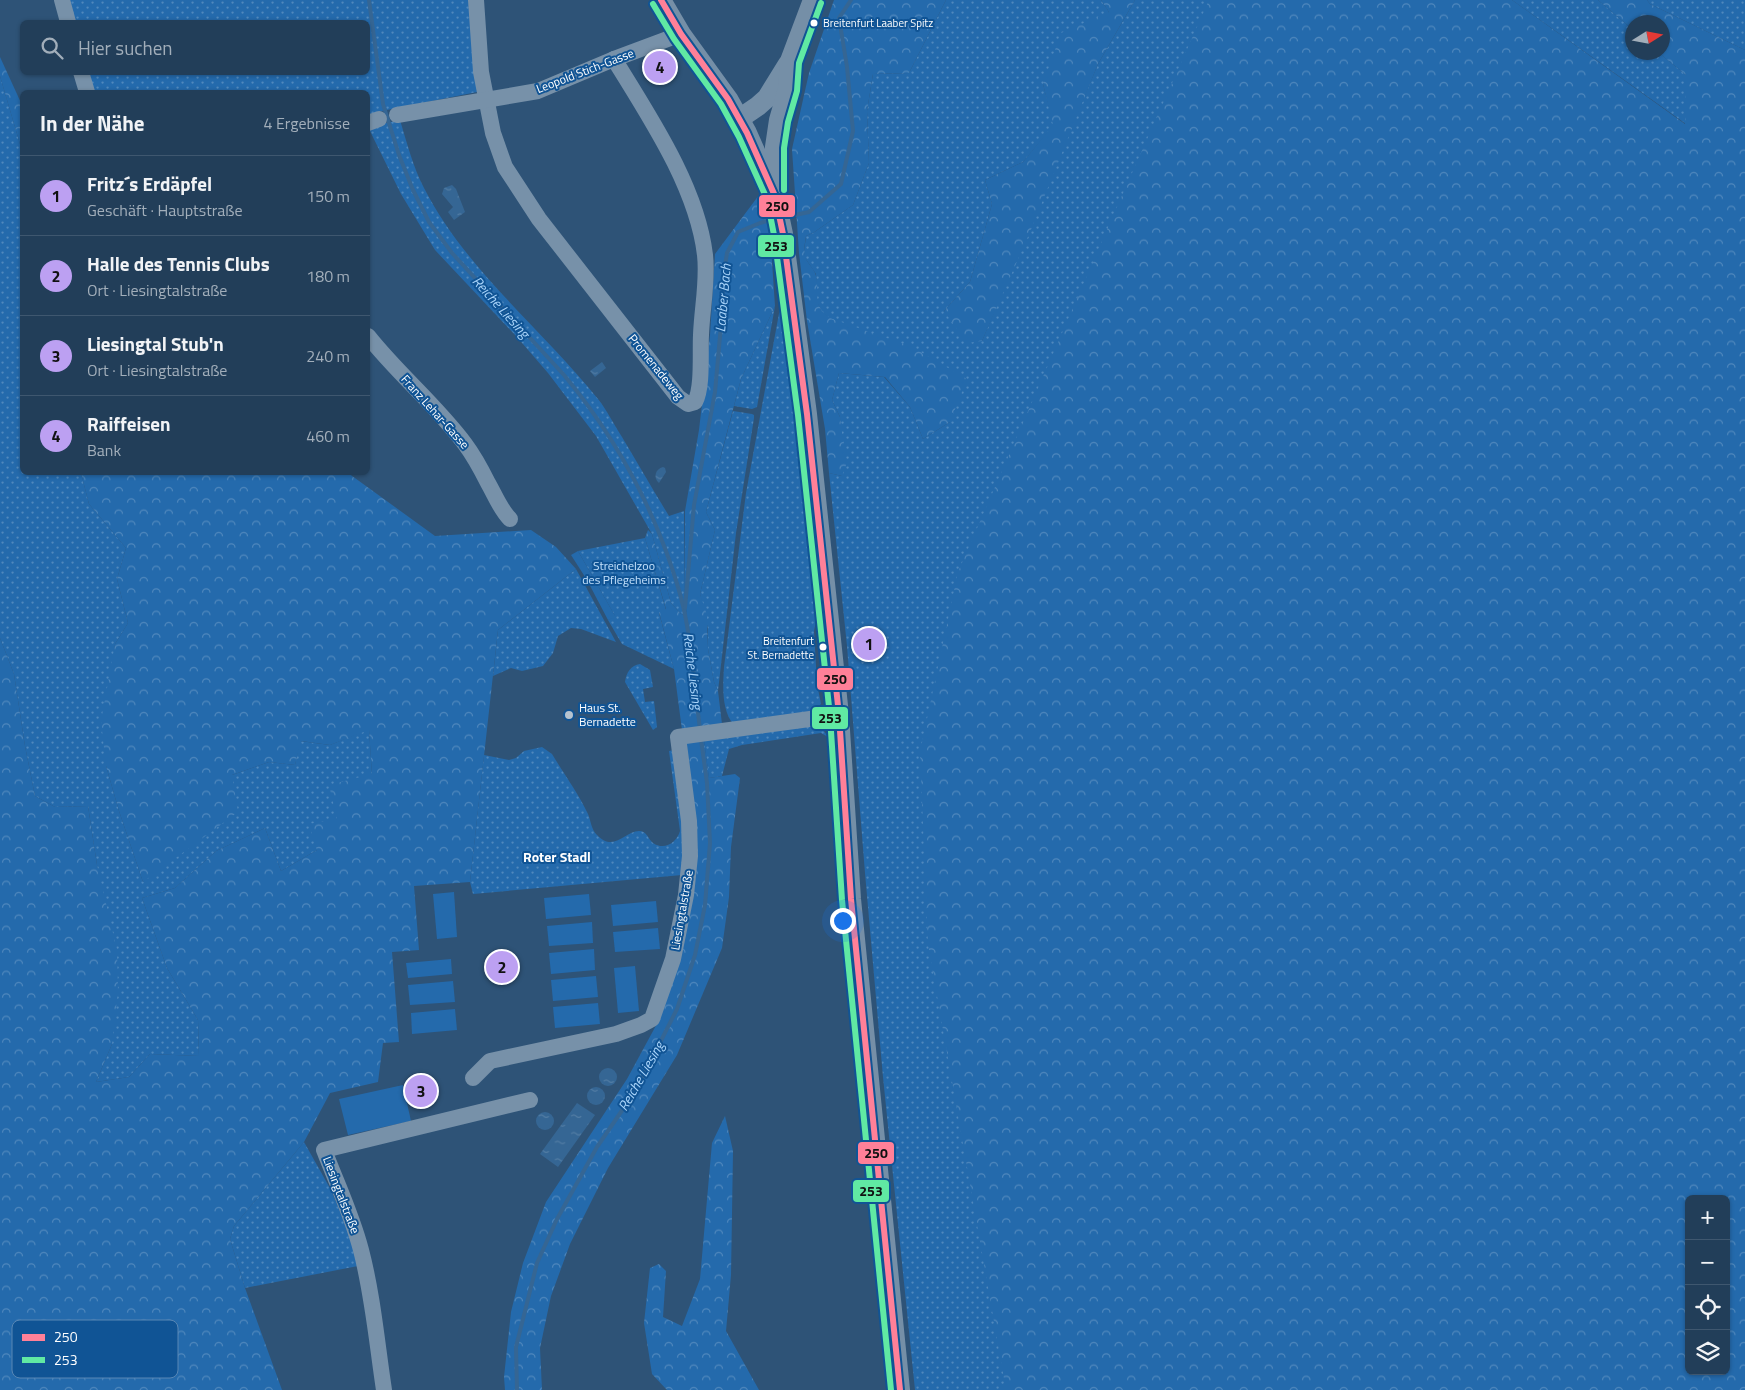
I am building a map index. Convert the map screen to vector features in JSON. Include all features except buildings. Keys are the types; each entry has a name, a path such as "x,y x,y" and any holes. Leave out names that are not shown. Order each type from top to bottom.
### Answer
{"main road":[{"path":"661,0 681,34 711,74 743,126 776,197"},
{"path":"743,126 767,98 790,60 814,0"},
{"path":"790,60 788,89 779,120 775,147 776,197 783,233 807,414 839,715 851,899 900,1390"},
{"path":"743,126 779,120"}],"street":[{"path":"62,0 67,20"},
{"name":"Promenadeweg","path":"476,0 481,72 498,151 505,167 538,218 678,398 688,404 694,402 697,397 705,255 681,177 658,131 614,59"},
{"name":"Leopold Stich-Gasse","path":"397,115 538,91 614,59 681,34"},
{"path":"82,75 86,90"},
{"name":"Franz Lehar-Gasse","path":"370,339 384,357 449,424 465,444 502,510 510,519"},
{"name":"Liesingtalstraße","path":"473,1078 490,1062 616,1034 652,1019 673,959 686,895 690,856 689,821 678,738 839,715"},
{"name":"Liesingtalstraße","path":"384,1390 361,1250 348,1206 324,1150 530,1100"}],"green space":[{"path":"69,0 470,0 477,92 377,112 370,115 370,90 91,90 88,75 370,75 370,20 74,20"},
{"path":"834,0 946,0 909,73 873,74 867,111 869,163 853,205 806,236 805,256 815,274 818,304 830,318 912,347 967,379 950,422 923,439 910,407 885,377 839,373 832,400 840,417 846,465 842,476 829,473 825,429 807,321 799,253 792,149 809,73"},
{"path":"946,0 1101,0 1109,12 1043,84 1054,125 1023,162 985,180 992,204 970,282 944,311 982,341 1098,64 1135,0 1210,0 1006,1390 915,1390 883,1077 847,646 829,473 842,476 840,417 832,400 839,373 884,377 910,407 923,439 950,422 822,312 817,302 816,274 805,258 804,252 806,236 853,205 869,163 867,111 873,74 909,73"},
{"path":"1101,0 1135,0 1098,64 1030,232 982,341 967,343 944,311 970,282 992,204 985,180 1023,162 1053,125 1043,84 1061,33 1109,12"},
{"path":"1209,0 1512,0 1685,124 1686,75 1668,60 1670,60 1670,15 1625,15 1625,23 1598,0 1647,0 1650,4 1745,50 1745,1390 1006,1390 928,944 920,752 958,572"},
{"path":"1512,0 1598,0 1625,23 1625,60 1668,60 1686,75 1686,124"},
{"path":"1647,0 1745,0 1745,50 1650,4"},
{"path":"0,57 20,101 20,144 0,76"},
{"path":"0,76 20,144 20,475 82,475 89,504 126,548 117,579 128,623 115,644 106,766 143,882 232,775 269,762 295,765 300,741 330,745 369,729 372,774 337,819 317,850 281,871 265,828 216,851 175,888 142,898 167,968 198,1020 199,1056 150,1054 129,1077 96,1082 112,1044 97,865 88,806 55,807 35,796 14,674 0,638"},
{"path":"400,120 410,155 420,180 441,218 461,246 505,298 598,399 669,516 684,511 685,601 687,615 681,614 671,603 652,534 596,436 548,373 516,336 435,250 401,194 370,131 370,127"},
{"path":"762,191 771,231 775,306 741,379 706,512 715,530 700,594 707,615 708,649 714,682 718,691 722,724 682,730 674,669 659,612 666,609 645,538 648,530 652,534 671,603 681,614 687,615 685,601 685,511 699,430 710,335 715,254"},
{"path":"777,242 820,602 814,631 817,684 821,704 811,713 734,725 725,705 723,689 724,667 746,493 780,308 775,251"},
{"path":"775,306 757,407 752,409 734,406 741,379"},
{"path":"733,411 752,414 754,418 736,533 718,691 714,682 708,649 708,629 700,594 715,530 706,512"},
{"path":"82,475 351,475 435,536 531,530 556,547 576,569 498,630 470,882 414,886 419,950 392,952 399,1042 383,1043 378,1082 330,1093 304,1142 234,1226 230,1239 245,1288 282,1390 0,1390 0,638 14,674 35,796 55,807 88,806 97,865 117,950 118,991 112,1044 96,1082 129,1077 150,1054 199,1056 198,1020 167,968 142,898 175,888 216,851 265,828 281,871 317,850 309,824 337,819 329,785 372,774 369,730 330,745 301,741 295,765 269,762 232,775 238,812 143,882 106,766 101,721 115,644 128,623 117,579 126,548 89,504"},
{"name":"Streichelzoo des Pflegeheims","path":"645,538 666,610 659,613 674,669 622,644 608,620 615,616 578,551"},
{"path":"578,551 616,617 608,620 587,580 571,555"},
{"path":"576,569 616,642 581,629 571,628 558,636 553,653 543,666 522,671 511,668 493,676 498,630"},
{"path":"640,664 650,670 653,687 643,689 645,702 654,701 657,727 653,730 625,682 630,670"},
{"path":"817,724 828,737 821,733 742,745 729,749 722,776 709,778 704,740"},
{"path":"704,740 709,778 735,774 740,778 731,847 729,897 722,948 677,1055 608,1168 570,1244 551,1296 540,1348 542,1390 505,1390 504,1377 511,1312 523,1263 546,1202 627,1079 659,1020 681,952 684,743"},
{"path":"542,747 552,754 584,806 592,828 603,840 614,842 634,832 642,831 653,843 662,846 673,842 680,831 669,751 674,750 685,828 682,875 473,894 470,882 484,755 509,760 516,758 524,751"},
{"path":"454,892 457,937 437,939 433,894"},
{"path":"589,894 591,915 546,919 544,898"},
{"path":"656,901 658,922 613,926 611,905"},
{"path":"592,922 593,943 549,946 547,926"},
{"path":"658,928 660,949 615,952 613,932"},
{"path":"594,949 595,970 551,974 549,953"},
{"path":"451,959 452,974 408,978 406,963"},
{"path":"635,966 639,1011 618,1013 614,968"},
{"path":"596,976 598,997 553,1001 551,980"},
{"path":"453,981 455,1002 410,1005 408,985"},
{"path":"598,1003 600,1024 555,1028 553,1007"},
{"path":"455,1009 457,1030 412,1034 411,1013"},
{"path":"403,1085 411,1121 348,1135 339,1099"},
{"path":"725,1116 733,1151 731,1275 726,1331 759,1390 667,1390 652,1374 644,1323 650,1268 659,1264 666,1271 663,1317 682,1326 700,1279 712,1143"},
{"path":"304,1142 331,1190 347,1227 358,1266 245,1288 230,1239 234,1226"}],"water":[{"path":"452,185 456,189 465,212 454,220 448,212 453,207 442,194 444,188"},
{"path":"602,362 606,368 595,377 590,371"},
{"path":"663,467 666,472 659,483 656,479 656,474"},
{"path":"604,1068 612,1068 617,1073 615,1084 604,1086 599,1081 599,1073"},
{"path":"596,1087 602,1090 605,1096 602,1102 596,1105 590,1102 587,1096 590,1090"},
{"path":"577,1103 595,1115 558,1167 540,1154"},
{"path":"545,1112 551,1115 554,1121 551,1127 545,1130 539,1127 536,1121 539,1115"}],"waterway":[{"name":"Reiche Liesing","path":"369,0 383,104 399,155 413,190 429,222 452,253 564,375 580,395 622,458 657,527 675,576 686,620 700,729"},
{"name":"Laaber Bach","path":"786,217 809,212 841,184 853,131 847,67 839,18 851,0"},
{"name":"Laaber Bach","path":"685,608 694,505 715,392 723,279 727,253 738,232 774,219"},
{"name":"Reiche Liesing","path":"517,1390 516,1347 537,1263 557,1219 597,1147 636,1090 677,1009 695,955 705,905 710,843 707,783 701,739"}],"transit line":[{"name":"250","path":"661,0 681,34 728,99 747,133 775,196 783,234 807,414 839,715 851,899 900,1390"},
{"name":"253","path":"784,190 784,148 788,122 797,91 799,63 821,3"},
{"name":"253","path":"653,4 674,39 721,104 739,137 767,199 774,235 798,415 830,716 842,900 891,1390"}],"place":[{"name":"Breitenfurt Laaber Spitz","path":"814,23"},
{"name":"Raiffeisen","path":"660,67"},
{"name":"Fritz´s Erdäpfel","path":"869,644"},
{"name":"Breitenfurt St. Bernadette","path":"823,647"},
{"name":"Haus St. Bernadette","path":"569,715"},
{"name":"Halle des Tennis Clubs","path":"502,967"},
{"name":"Liesingtal Stub'n","path":"421,1091"}],"district":[{"name":"Roter Stadl","path":"557,857"}]}
